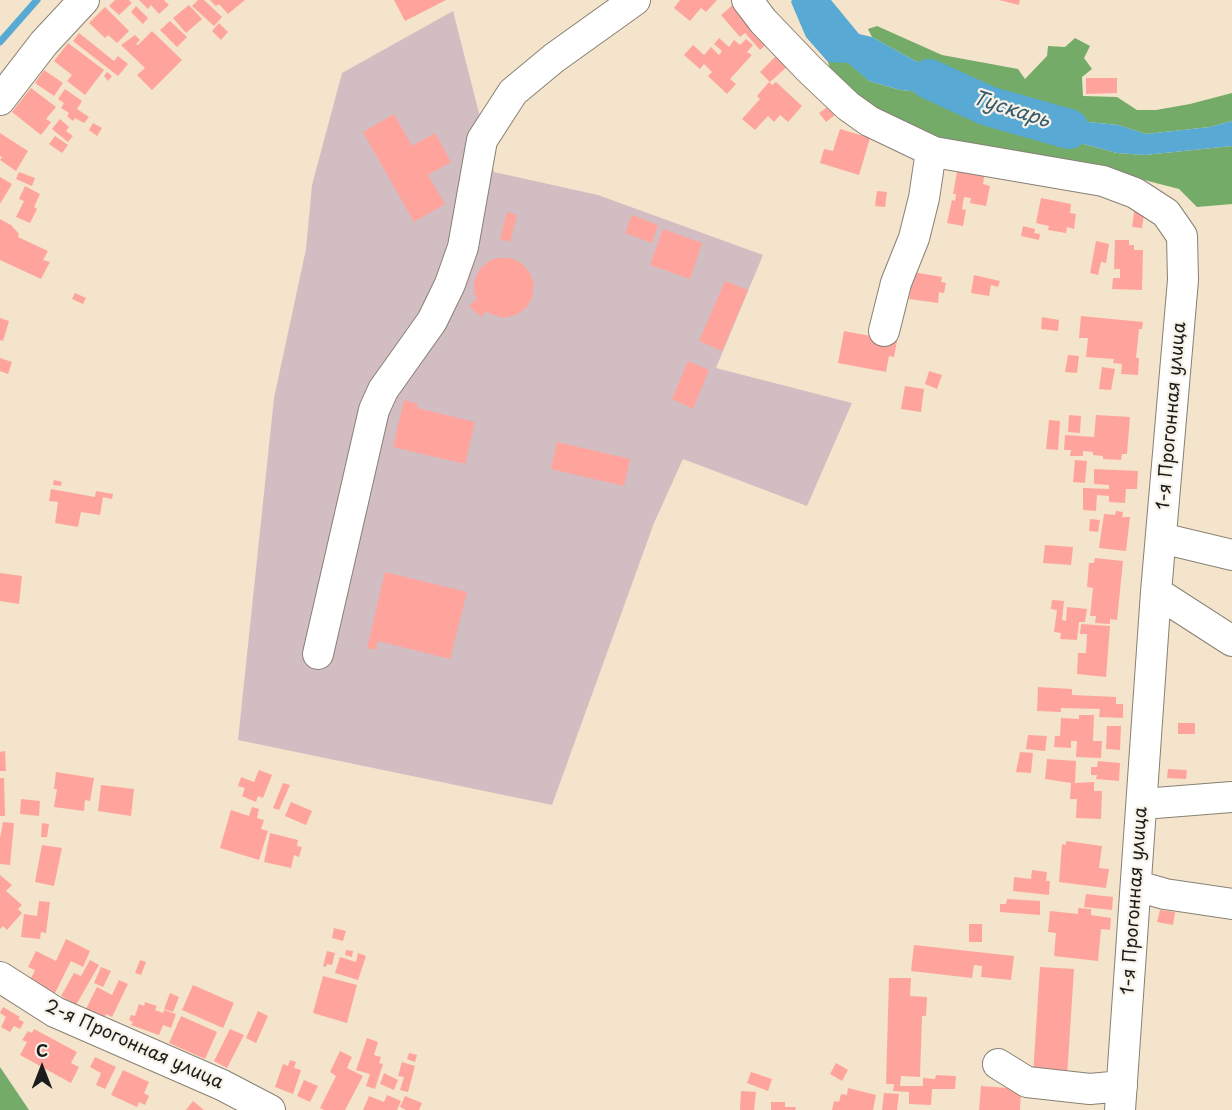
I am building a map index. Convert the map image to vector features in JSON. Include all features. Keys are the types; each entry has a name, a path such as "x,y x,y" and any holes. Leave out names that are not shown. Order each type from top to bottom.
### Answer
{"street":[{"path":"0,100 44,43 84,0"},
{"path":"318,654 374,410 383,390 432,321 450,284 463,247 482,140 513,92 554,58 635,0"},
{"name":"1-я Прогонная улица","path":"747,0 771,29 848,106 868,121 931,151 1103,181 1135,193 1166,213 1182,236 1183,280 1156,592 1121,1098"},
{"path":"884,331 896,283 924,198 931,151"},
{"path":"1161,538 1232,555"},
{"path":"1156,592 1232,641"},
{"path":"1143,804 1232,797"},
{"path":"1137,886 1165,894 1232,904"},
{"name":"2-я Прогонная улица","path":"0,977 55,1012 222,1085 270,1110"},
{"path":"998,1064 1027,1082 1090,1089 1121,1098"}],"shaded area":[{"path":"453,11 494,172 598,195 763,255 716,368 852,403 807,506 683,459 654,523 552,805 238,740 274,398 306,249 312,185 342,73"}],"green space":[{"path":"877,26 942,55 1018,69 1025,79 1047,56 1048,46 1065,47 1075,38 1090,46 1084,58 1092,69 1082,77 1083,96 1117,97 1137,110 1156,110 1232,93 1232,121 1210,127 1146,134 1118,125 1019,115 979,102 952,81 872,37 868,29"},
{"path":"828,62 848,62 869,81 900,90 931,93 993,128 1050,135 1117,153 1145,155 1232,146 1232,204 1197,207 1179,189 1121,174 941,140 904,127 835,84"},
{"path":"0,1067 29,1110 0,1110"}],"water":[{"path":"792,0 831,0 859,34 872,37 952,81 979,102 988,106 1019,115 1118,125 1146,134 1210,127 1232,121 1232,146 1145,155 1117,153 1050,135 993,128 931,93 900,90 869,81 848,63 828,62 806,37"}],"building":[{"path":"115,0 129,0 132,3 119,15 109,6"},
{"path":"139,0 164,0 169,5 159,14 151,5 148,9"},
{"path":"198,0 204,0 222,17 214,26 192,6"},
{"path":"210,0 245,0 228,14 219,4 216,6"},
{"path":"394,0 446,0 405,21"},
{"path":"680,0 717,0 706,12 701,8 690,21 674,8"},
{"path":"999,0 1020,0 1019,5"},
{"path":"735,3 768,43 760,50 745,33 740,37 721,15"},
{"path":"189,5 202,19 186,33 173,18"},
{"path":"136,6 148,18 143,24 131,12"},
{"path":"105,7 129,31 117,43 108,35 105,38 89,23"},
{"path":"170,21 187,37 177,47 160,30"},
{"path":"219,23 228,32 221,40 212,31"},
{"path":"152,31 182,60 152,90 137,75 145,68 121,45 135,35 140,40 136,44 138,45"},
{"path":"79,33 114,61 118,56 128,64 118,76 73,41"},
{"path":"719,38 729,47 734,40 740,45 746,39 753,45 747,52 752,55 730,79 736,84 727,94 708,76 712,72 704,64 700,69 684,55 693,45 704,55 711,47 719,55 722,51 714,44"},
{"path":"68,43 104,70 85,95 67,81 72,75 54,61"},
{"path":"778,54 789,65 770,82 760,72"},
{"path":"44,70 63,83 54,96 35,83"},
{"path":"107,72 112,76 108,81 104,76"},
{"path":"1086,78 1117,78 1117,93 1086,94"},
{"path":"769,82 772,85 776,82 802,106 788,122 780,115 774,122 768,116 755,130 742,119 760,99 757,96"},
{"path":"31,88 56,107 46,119 51,122 41,135 12,112"},
{"path":"65,89 82,101 77,109 89,117 84,123 75,118 73,121 67,116 69,113 61,108 64,103 58,99"},
{"path":"829,106 836,114 826,122 819,113"},
{"path":"394,114 412,146 435,133 451,162 428,175 445,204 414,222 363,132"},
{"path":"60,119 69,127 66,131 73,136 68,142 52,129"},
{"path":"93,123 102,128 97,136 89,130"},
{"path":"840,129 870,138 859,175 820,163 824,149 833,151"},
{"path":"0,133 28,151 16,171 0,160 2,157 0,156"},
{"path":"55,136 68,145 62,153 49,144"},
{"path":"958,166 985,171 983,184 990,186 986,206 970,203 971,198 964,197 962,209 966,210 963,226 947,223 952,200 955,201 956,194 953,194"},
{"path":"19,172 35,178 32,186 16,179"},
{"path":"0,177 12,184 0,204"},
{"path":"25,186 40,194 34,207 37,209 30,223 16,217 24,201 19,199"},
{"path":"877,191 887,192 885,207 875,206"},
{"path":"1041,198 1071,204 1070,213 1076,214 1074,229 1067,227 1066,233 1048,230 1049,226 1036,223"},
{"path":"1135,206 1145,207 1142,228 1132,227"},
{"path":"507,212 517,215 510,242 500,239"},
{"path":"632,215 658,225 652,243 625,233"},
{"path":"0,219 11,225 19,234 18,237 48,251 43,260 50,262 41,279 0,260"},
{"path":"1023,226 1035,229 1034,233 1040,234 1039,240 1021,236"},
{"path":"663,229 702,243 690,279 650,265"},
{"path":"1115,240 1129,240 1129,245 1134,245 1134,250 1143,250 1142,290 1112,289 1113,278 1120,278 1120,269 1114,269"},
{"path":"1096,241 1109,244 1106,263 1101,262 1098,275 1090,273"},
{"path":"497,258 510,258 520,262 530,273 534,284 532,298 526,308 516,315 503,318 486,311 481,317 469,306 477,299 474,293 474,281 480,269 489,261"},
{"path":"913,272 942,277 941,282 946,283 944,293 939,292 938,303 909,299"},
{"path":"974,275 1000,281 998,287 991,285 989,296 971,293"},
{"path":"725,281 748,290 722,351 699,341"},
{"path":"75,293 86,298 83,304 72,299"},
{"path":"1081,316 1143,322 1142,329 1139,329 1136,358 1139,358 1138,375 1121,374 1122,364 1113,363 1114,359 1086,357 1088,338 1079,338"},
{"path":"1042,317 1059,320 1058,331 1041,329"},
{"path":"0,318 9,321 3,341 0,340"},
{"path":"844,331 897,341 894,357 889,356 886,372 838,363"},
{"path":"1068,355 1079,356 1077,373 1065,372"},
{"path":"0,358 12,362 8,374 0,371"},
{"path":"688,361 709,370 693,409 672,399"},
{"path":"1102,367 1115,369 1111,390 1099,389"},
{"path":"929,371 942,375 937,389 925,384"},
{"path":"905,386 924,389 921,412 901,409"},
{"path":"404,400 418,404 417,408 475,422 465,464 393,447"},
{"path":"1069,415 1081,416 1080,433 1068,432"},
{"path":"1096,415 1130,417 1127,454 1122,454 1121,460 1103,459 1103,456 1093,455 1093,452 1083,451 1083,456 1070,456 1071,450 1064,450 1065,435 1094,437"},
{"path":"1049,420 1060,421 1058,450 1046,449"},
{"path":"557,442 630,459 624,486 551,469"},
{"path":"1075,460 1087,461 1085,483 1073,482"},
{"path":"1094,469 1138,471 1137,489 1126,489 1125,503 1109,502 1109,496 1097,495 1096,511 1083,510 1083,488 1109,489 1109,485 1094,484"},
{"path":"54,480 62,482 61,486 53,485"},
{"path":"51,489 95,497 96,491 113,494 112,499 103,497 100,515 81,512 78,527 55,523 58,502 49,501"},
{"path":"1116,511 1123,512 1122,517 1130,517 1126,551 1099,548 1104,514 1115,515"},
{"path":"1090,519 1100,520 1098,532 1089,531"},
{"path":"1045,545 1073,547 1071,565 1043,563"},
{"path":"1095,558 1123,561 1117,620 1110,619 1110,624 1095,623 1096,616 1090,616 1093,588 1087,587 1089,563 1094,563"},
{"path":"385,572 467,592 450,659 378,641 376,650 367,648"},
{"path":"0,573 22,576 19,604 0,601"},
{"path":"1052,600 1064,601 1062,620 1066,621 1067,607 1087,609 1085,622 1079,622 1077,640 1060,639 1061,633 1054,632 1057,610 1051,609"},
{"path":"1081,624 1110,626 1106,677 1077,674 1078,653 1086,653 1087,634 1080,634"},
{"path":"1038,687 1072,689 1072,695 1116,697 1116,704 1123,704 1123,718 1099,717 1100,709 1061,708 1061,712 1037,711"},
{"path":"1079,715 1094,715 1093,741 1102,741 1101,758 1076,757 1077,741 1071,741 1071,748 1054,747 1055,736 1060,736 1061,718 1079,719"},
{"path":"1178,723 1195,723 1195,734 1178,734"},
{"path":"1107,726 1121,726 1120,750 1106,749"},
{"path":"1028,735 1047,736 1045,751 1026,749"},
{"path":"5,751 6,771 0,771 0,752"},
{"path":"1020,752 1033,753 1031,773 1016,772"},
{"path":"1047,759 1076,761 1075,783 1094,782 1094,791 1102,791 1101,819 1076,818 1077,799 1070,799 1071,783 1045,779"},
{"path":"1098,761 1120,763 1119,781 1096,779 1097,775 1091,775 1091,767 1097,767"},
{"path":"1168,769 1187,770 1186,779 1167,778"},
{"path":"259,770 272,775 263,798 258,796 256,802 242,796 245,788 238,786 241,777 254,782"},
{"path":"56,772 94,778 90,801 85,800 84,811 54,807 57,789 54,789"},
{"path":"0,778 4,778 5,816 0,816"},
{"path":"283,783 290,785 279,810 273,808"},
{"path":"101,785 134,789 131,816 98,811"},
{"path":"21,799 40,801 39,816 20,814"},
{"path":"291,802 312,811 306,825 285,816"},
{"path":"252,807 259,809 257,818 264,820 261,829 268,831 259,860 220,848 231,810 249,816"},
{"path":"3,822 14,823 10,865 0,864 0,838"},
{"path":"42,823 49,824 47,837 41,837"},
{"path":"270,833 298,840 297,846 302,847 299,857 294,855 291,868 264,862"},
{"path":"1066,841 1102,846 1099,868 1109,869 1106,888 1059,882 1062,844 1066,845"},
{"path":"42,845 62,848 54,886 35,882"},
{"path":"1032,870 1047,872 1046,881 1050,881 1049,895 1013,891 1014,877 1031,879"},
{"path":"0,875 12,885 6,891 22,905 18,909 22,913 7,930 3,926 0,929"},
{"path":"1086,894 1113,897 1112,910 1084,907"},
{"path":"1007,899 1040,901 1040,915 1000,912 1000,904 1006,904"},
{"path":"39,901 50,902 46,933 41,932 40,939 21,937 24,914 37,916"},
{"path":"1078,908 1091,909 1091,915 1111,918 1110,930 1101,929 1098,961 1054,956 1056,933 1048,932 1050,911 1078,914"},
{"path":"1160,910 1175,912 1173,925 1157,922"},
{"path":"969,924 982,924 982,942 969,942"},
{"path":"334,928 346,931 343,941 332,938"},
{"path":"66,939 90,951 83,967 71,961 55,993 30,980 35,970 28,967 36,951 56,961"},
{"path":"914,945 1014,956 1011,980 981,977 982,966 974,965 972,978 911,971"},
{"path":"346,950 353,951 352,957 345,955"},
{"path":"327,951 335,953 332,965 327,964 326,967 323,966"},
{"path":"358,953 366,956 358,980 335,973 340,957 356,962"},
{"path":"90,960 99,965 76,1005 61,996 74,973 81,976"},
{"path":"140,960 146,962 141,975 135,973"},
{"path":"101,967 111,971 103,987 94,983"},
{"path":"1040,967 1074,969 1067,1077 1033,1075"},
{"path":"323,976 357,985 347,1023 313,1013"},
{"path":"889,978 911,978 910,996 927,997 926,1016 922,1016 920,1077 901,1076 900,1086 923,1086 923,1078 935,1079 936,1075 956,1076 955,1089 932,1089 931,1105 909,1104 909,1092 893,1091 894,1084 886,1084"},
{"path":"119,980 128,984 112,1017 106,1014 104,1018 86,1009 97,987 112,995"},
{"path":"193,985 234,1003 223,1028 182,1010"},
{"path":"170,993 179,997 173,1012 164,1009"},
{"path":"145,1002 157,1006 155,1010 176,1014 171,1028 163,1025 159,1035 131,1025 133,1022 129,1020 131,1015 135,1016 139,1004 144,1006"},
{"path":"3,1007 24,1022 20,1029 14,1026 10,1032 1,1027 6,1017 0,1013"},
{"path":"258,1011 268,1016 256,1043 246,1038"},
{"path":"181,1016 217,1032 205,1059 169,1043"},
{"path":"34,1029 77,1052 71,1063 79,1067 71,1083 20,1055 27,1042 22,1040 28,1031 32,1033"},
{"path":"230,1029 244,1035 227,1068 214,1061"},
{"path":"367,1038 378,1042 374,1055 381,1057 379,1063 383,1064 375,1089 366,1086 370,1074 356,1070"},
{"path":"340,1051 352,1057 347,1068 363,1076 345,1110 324,1110 320,1108 336,1076 330,1072"},
{"path":"409,1053 417,1055 415,1062 407,1059"},
{"path":"95,1057 116,1067 105,1089 96,1085 101,1073 90,1067"},
{"path":"290,1060 296,1062 294,1068 301,1070 293,1094 275,1087 283,1064 288,1066"},
{"path":"402,1062 415,1066 408,1092 400,1090 404,1077 398,1076"},
{"path":"836,1063 848,1070 842,1081 830,1074"},
{"path":"123,1070 149,1082 144,1093 149,1096 145,1105 139,1102 137,1107 111,1095"},
{"path":"751,1072 772,1079 768,1091 747,1083"},
{"path":"384,1073 398,1080 394,1090 380,1084"},
{"path":"304,1080 318,1086 310,1102 297,1096"},
{"path":"981,1086 1021,1089 1020,1110 979,1110"},
{"path":"848,1088 876,1095 873,1110 832,1110 834,1101 839,1102 841,1094 847,1095"},
{"path":"741,1091 756,1092 754,1110 740,1110"},
{"path":"884,1093 899,1094 897,1110 882,1110"},
{"path":"387,1095 401,1101 397,1110 363,1110 369,1096 384,1102"},
{"path":"405,1096 422,1103 419,1110 406,1110 400,1107"},
{"path":"193,1101 204,1110 186,1110"},
{"path":"771,1102 785,1102 785,1107 796,1107 795,1110 771,1110"}],"waterway":[{"path":"0,42 37,0"},
{"name":"Тускарь","path":"929,79 988,106 1069,129"}]}
